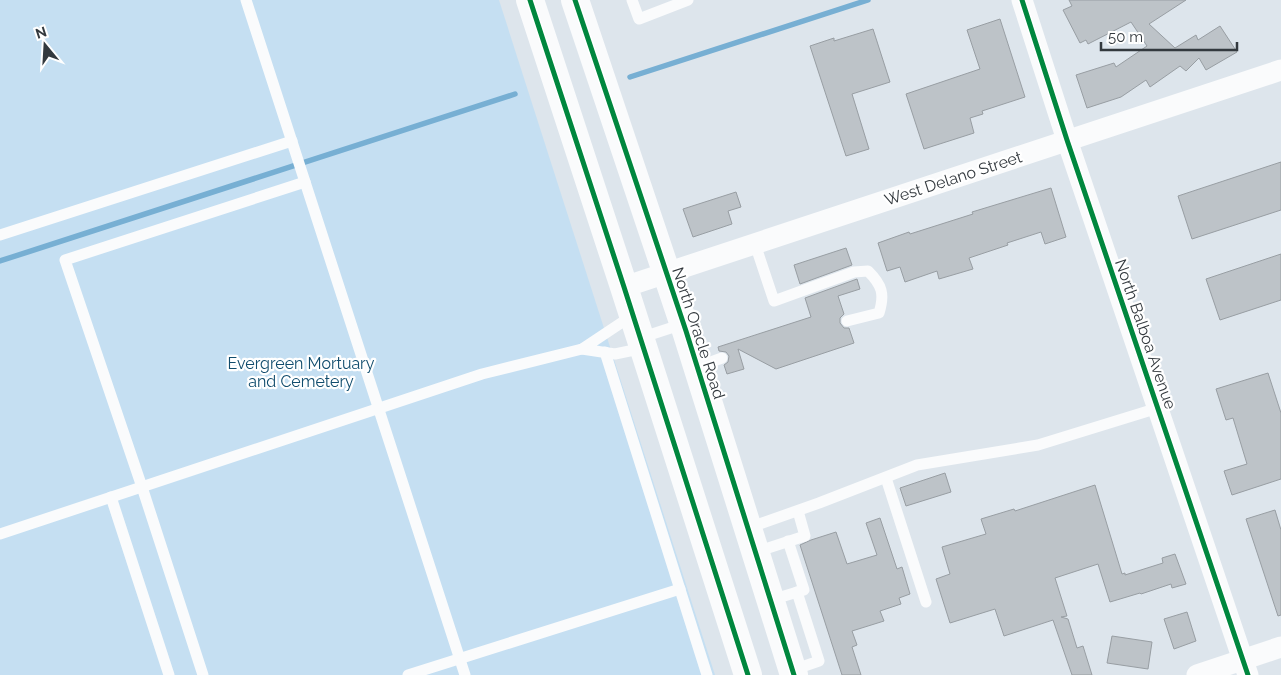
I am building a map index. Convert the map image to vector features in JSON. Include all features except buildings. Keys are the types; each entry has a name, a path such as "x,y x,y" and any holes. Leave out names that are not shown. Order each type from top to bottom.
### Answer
{"highway":[{"path":"530,0 748,675"},
{"name":"North Oracle Road","path":"575,0 683,324 709,363 752,540 793,673"}],"street":[{"name":"North Balboa Avenue","path":"1022,0 1067,140 1246,667"},
{"name":"West Delano Street","path":"624,287 1281,70"},
{"path":"1197,675 1246,667 1281,647"}],"lane":[{"path":"246,0 464,675"},
{"path":"632,0 639,19 688,0"},
{"path":"0,235 292,141"},
{"path":"203,675 65,260 305,182"},
{"path":"755,244 774,301 854,272 868,271 879,285 883,300 879,313 846,321"},
{"path":"0,534 482,374 683,324"},
{"path":"582,349 616,354 639,334"},
{"path":"605,352 707,675"},
{"path":"752,540 798,511 917,465 1038,445 1158,408"},
{"path":"886,478 926,602"},
{"path":"111,497 169,675"},
{"path":"752,540 788,541 805,536 798,511"},
{"path":"771,600 804,590 788,541"},
{"path":"408,675 680,589"},
{"path":"793,673 819,661 797,592"}],"green space":[{"name":"Evergreen Mortuary and Cemetery","path":"0,0 499,0 715,675 0,675"}],"waterway":[{"path":"630,77 868,0"},
{"path":"0,261 515,94"}],"cycle path":[{"path":"530,0 748,675"},
{"path":"575,0 686,331 794,675"},
{"path":"1022,0 1067,140 1248,675"}]}
